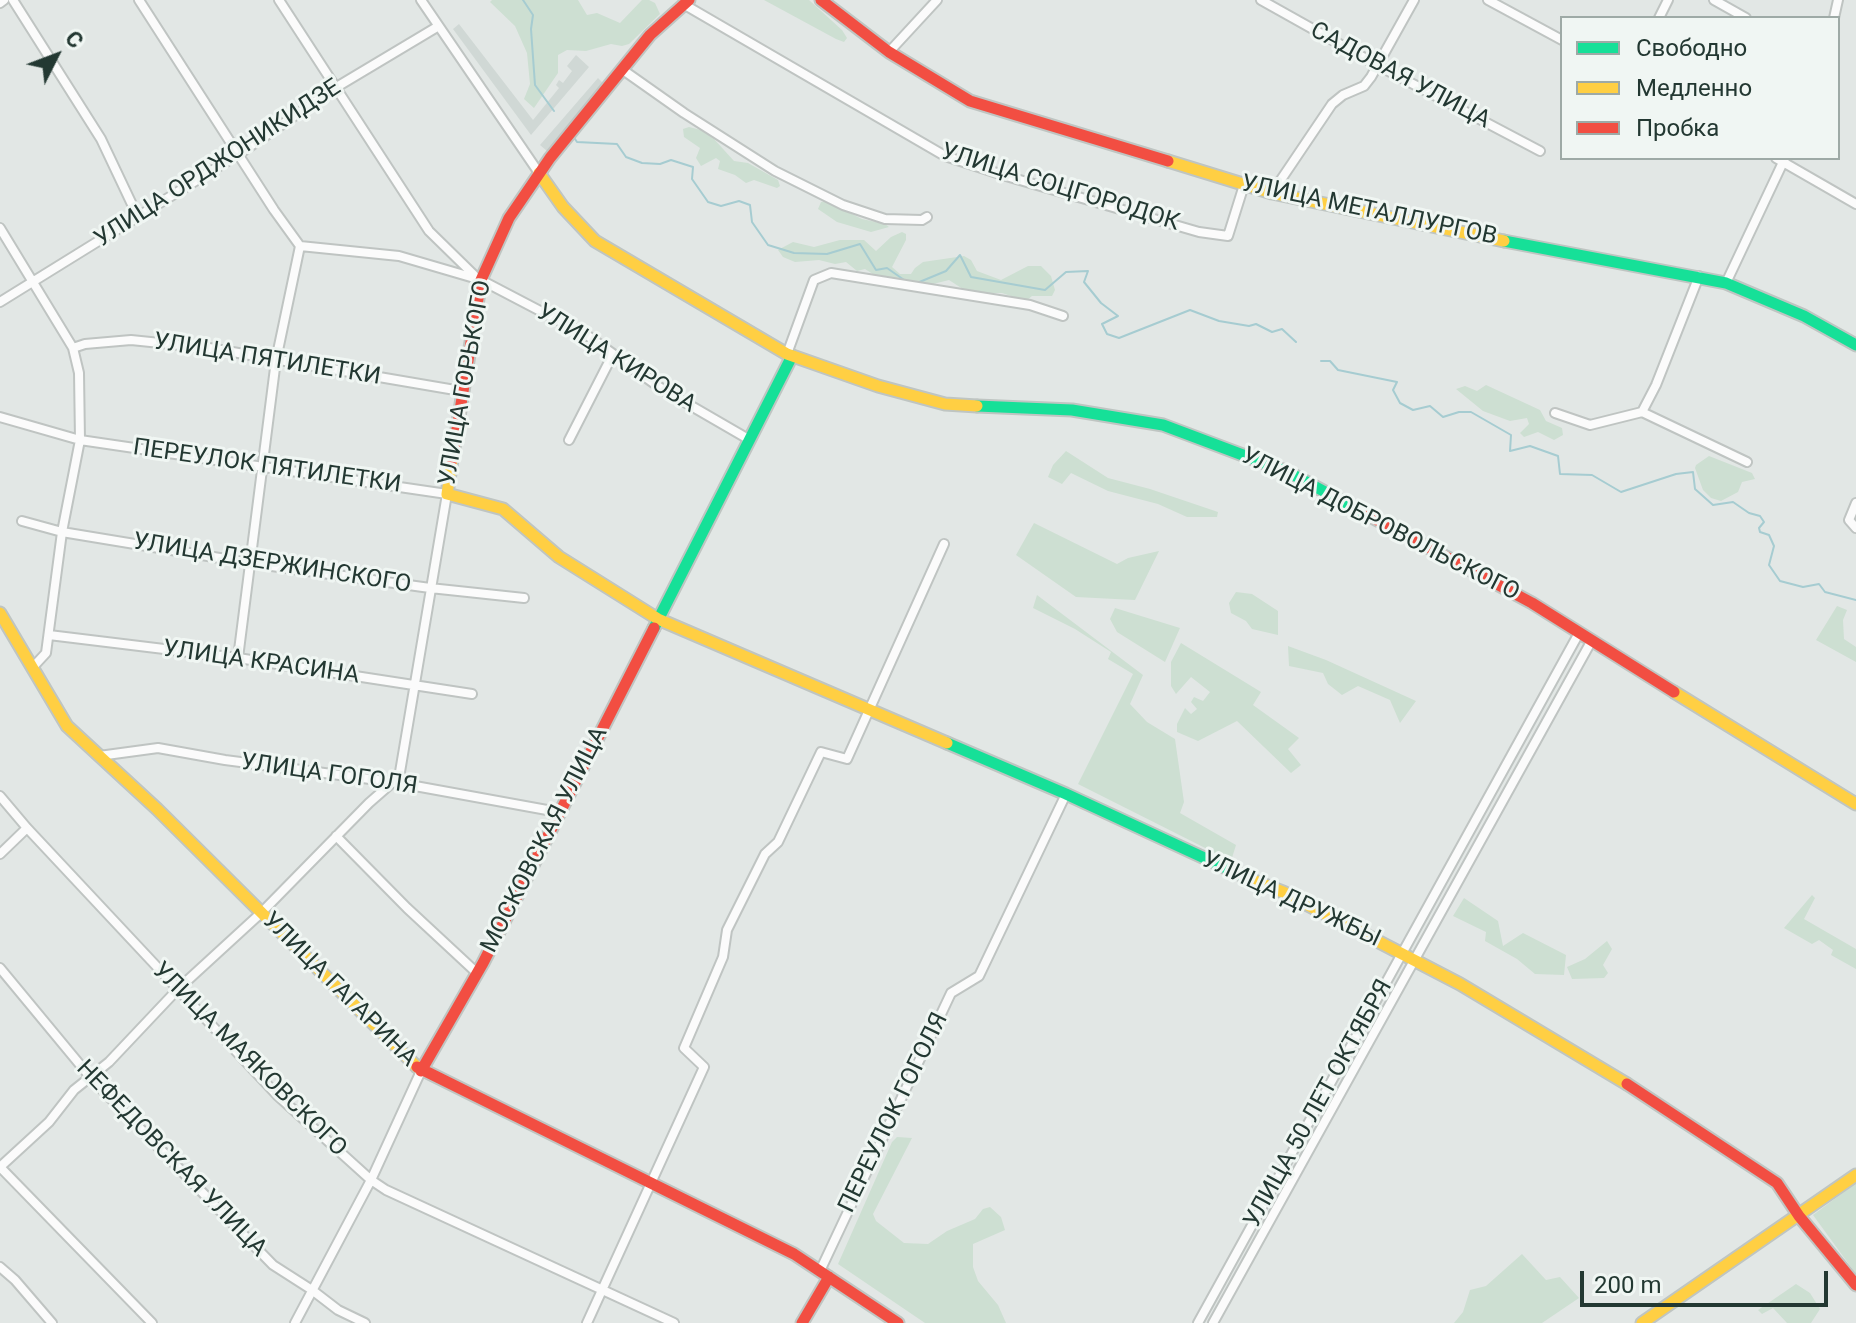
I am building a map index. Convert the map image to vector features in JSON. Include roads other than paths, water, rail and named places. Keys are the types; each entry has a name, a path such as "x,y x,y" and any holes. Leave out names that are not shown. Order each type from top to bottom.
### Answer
{"street":[{"path":"13,0 101,139 137,215"},
{"path":"139,0 300,246 276,360 238,658"},
{"path":"279,0 429,231 481,280"},
{"path":"421,0 539,173"},
{"name":"УЛИЦА МЕТАЛЛУРГОВ","path":"821,0 889,52 970,101 1272,193 1726,283 1804,316 1856,345"},
{"path":"889,52 937,0"},
{"name":"САДОВАЯ УЛИЦА","path":"1261,0 1540,151"},
{"path":"1272,193 1332,104 1343,95 1364,86 1414,0"},
{"path":"1488,0 1560,39"},
{"path":"1714,0 1742,16"},
{"name":"УЛИЦА ГОРЬКОГО","path":"393,782 400,772 481,280 509,218 539,173 650,35 687,2"},
{"name":"УЛИЦА СОЦГОРОДОК","path":"687,2 945,156 1199,232 1228,236 1244,185"},
{"name":"УЛИЦА ОРДЖОНИКИДЗЕ","path":"0,302 239,154 335,88 437,27"},
{"path":"623,70 775,171 843,205 885,219 922,220 927,217"},
{"path":"1726,283 1781,160"},
{"path":"1783,160 1856,204"},
{"name":"УЛИЦА ДОБРОВОЛЬСКОГО","path":"539,173 563,207 595,241 790,355 878,386 945,404 1072,410 1163,425 1288,472 1532,603 1856,804"},
{"path":"0,228 73,348 79,373 80,440 62,532 46,653 33,667"},
{"path":"300,246 399,256 481,280"},
{"path":"790,355 814,280 831,273 1030,305 1063,316"},
{"path":"1642,412 1656,385 1699,276"},
{"name":"УЛИЦА КИРОВА","path":"481,280 588,336 662,389 750,440"},
{"name":"УЛИЦА ПЯТИЛЕТКИ","path":"73,348 131,340 209,348 461,391"},
{"path":"569,440 613,354"},
{"name":"МОСКОВСКАЯ УЛИЦА","path":"295,1323 371,1180 421,1071 477,973 690,561 790,355"},
{"path":"1555,413 1590,425 1642,412 1747,462"},
{"name":"ПЕРЕУЛОК ПЯТИЛЕТКИ","path":"0,417 80,440 447,494 503,509 559,557 658,619"},
{"path":"1856,503 1849,520 1856,528"},
{"name":"УЛИЦА ДЗЕРЖИНСКОГО","path":"22,521 62,532 250,563 524,598"},
{"path":"587,1323 704,1067 684,1048 723,957 727,930 765,854 778,842 821,752 847,759 944,544"},
{"name":"УЛИЦА ГАГАРИНА","path":"0,613 67,726 421,1071 794,1254 898,1323"},
{"name":"УЛИЦА ДРУЖБЫ","path":"658,619 1066,794 1223,868 1283,892 1415,959 1658,1103 1777,1183 1799,1216 1856,1285"},
{"name":"УЛИЦА 50 ЛЕТ ОКТЯБРЯ","path":"1198,1323 1579,633"},
{"name":"УЛИЦА КРАСИНА","path":"49,635 238,658 472,694"},
{"name":"УЛИЦА 50 ЛЕТ ОКТЯБРЯ","path":"1213,1323 1592,640"},
{"name":"УЛИЦА ГОГОЛЯ","path":"99,756 158,748 393,782 558,812"},
{"path":"152,1323 0,1167 49,1122 74,1090 91,1078 177,990 261,913 393,782"},
{"name":"ПЕРЕУЛОК ГОГОЛЯ","path":"824,1274 951,993 979,976 1066,794"},
{"name":"УЛИЦА МАЯКОВСКОГО","path":"0,796 277,1095 371,1180 386,1190 674,1323"},
{"path":"0,854 27,828"},
{"path":"336,836 477,973"},
{"name":"НЕФЕДОВСКАЯ УЛИЦА","path":"0,968 91,1078 273,1265 338,1310 365,1323"},
{"path":"1642,1323 1856,1175"},
{"path":"0,1267 52,1323"},
{"path":"802,1323 824,1274"}],"waterway":[{"path":"523,0 533,15 535,85 554,111"},
{"path":"573,136 577,142 617,144 626,157 642,163 660,164 671,160 693,167 692,179 708,202 721,206 739,201 750,205 752,222 768,245 794,253 827,254 860,244 876,270 887,268 907,282"},
{"path":"917,283 946,271 960,255 971,277 1045,290 1066,272 1088,271 1084,282 1101,303 1118,316 1102,324 1107,334 1119,338 1190,310 1219,321 1249,326 1256,324 1272,332 1282,329 1296,342"},
{"path":"1321,361 1330,361 1338,370 1397,382 1393,390 1400,403 1413,410 1430,406 1443,417 1471,412 1511,435 1510,451 1530,446 1558,456 1560,474 1592,475 1621,492 1676,474 1693,472 1695,489 1713,505 1733,502 1749,513 1760,516 1764,522 1759,528 1760,532 1769,535 1774,546 1769,565 1780,581 1803,587 1819,584 1825,592 1856,600"}]}
